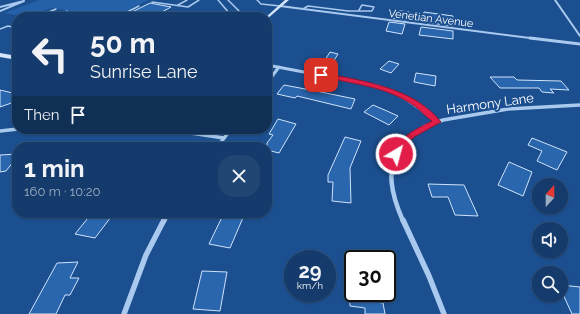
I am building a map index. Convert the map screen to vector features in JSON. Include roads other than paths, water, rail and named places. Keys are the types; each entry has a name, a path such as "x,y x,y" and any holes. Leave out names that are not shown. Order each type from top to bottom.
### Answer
{"main road":[{"path":"272,13 287,0"},
{"path":"0,55 12,57"}],"street":[{"path":"0,9 26,0"},
{"path":"555,0 580,36"},
{"name":"Venetian Avenue","path":"280,6 580,44"},
{"path":"272,66 384,88 411,101 437,122"},
{"path":"272,76 279,67"},
{"name":"Harmony Lane","path":"444,314 434,287 395,203 391,186 391,172 393,161 401,146 411,135 420,129 437,122 513,108 580,105"},
{"path":"0,131 12,130"},
{"path":"197,134 224,138"},
{"path":"221,142 227,134"},
{"path":"124,314 146,255 165,218"}],"lane":[{"path":"178,5 187,0"},
{"path":"152,2 188,7 199,0"},
{"path":"218,0 228,12"},
{"path":"228,0 240,12"},
{"path":"257,0 261,4 280,6"},
{"path":"303,9 308,6 348,10 372,11 374,7 362,5 359,10"},
{"path":"127,12 139,6"},
{"path":"49,12 56,9"},
{"path":"249,9 254,12"},
{"path":"345,15 348,10"},
{"path":"0,29 8,26 12,27"}]}
